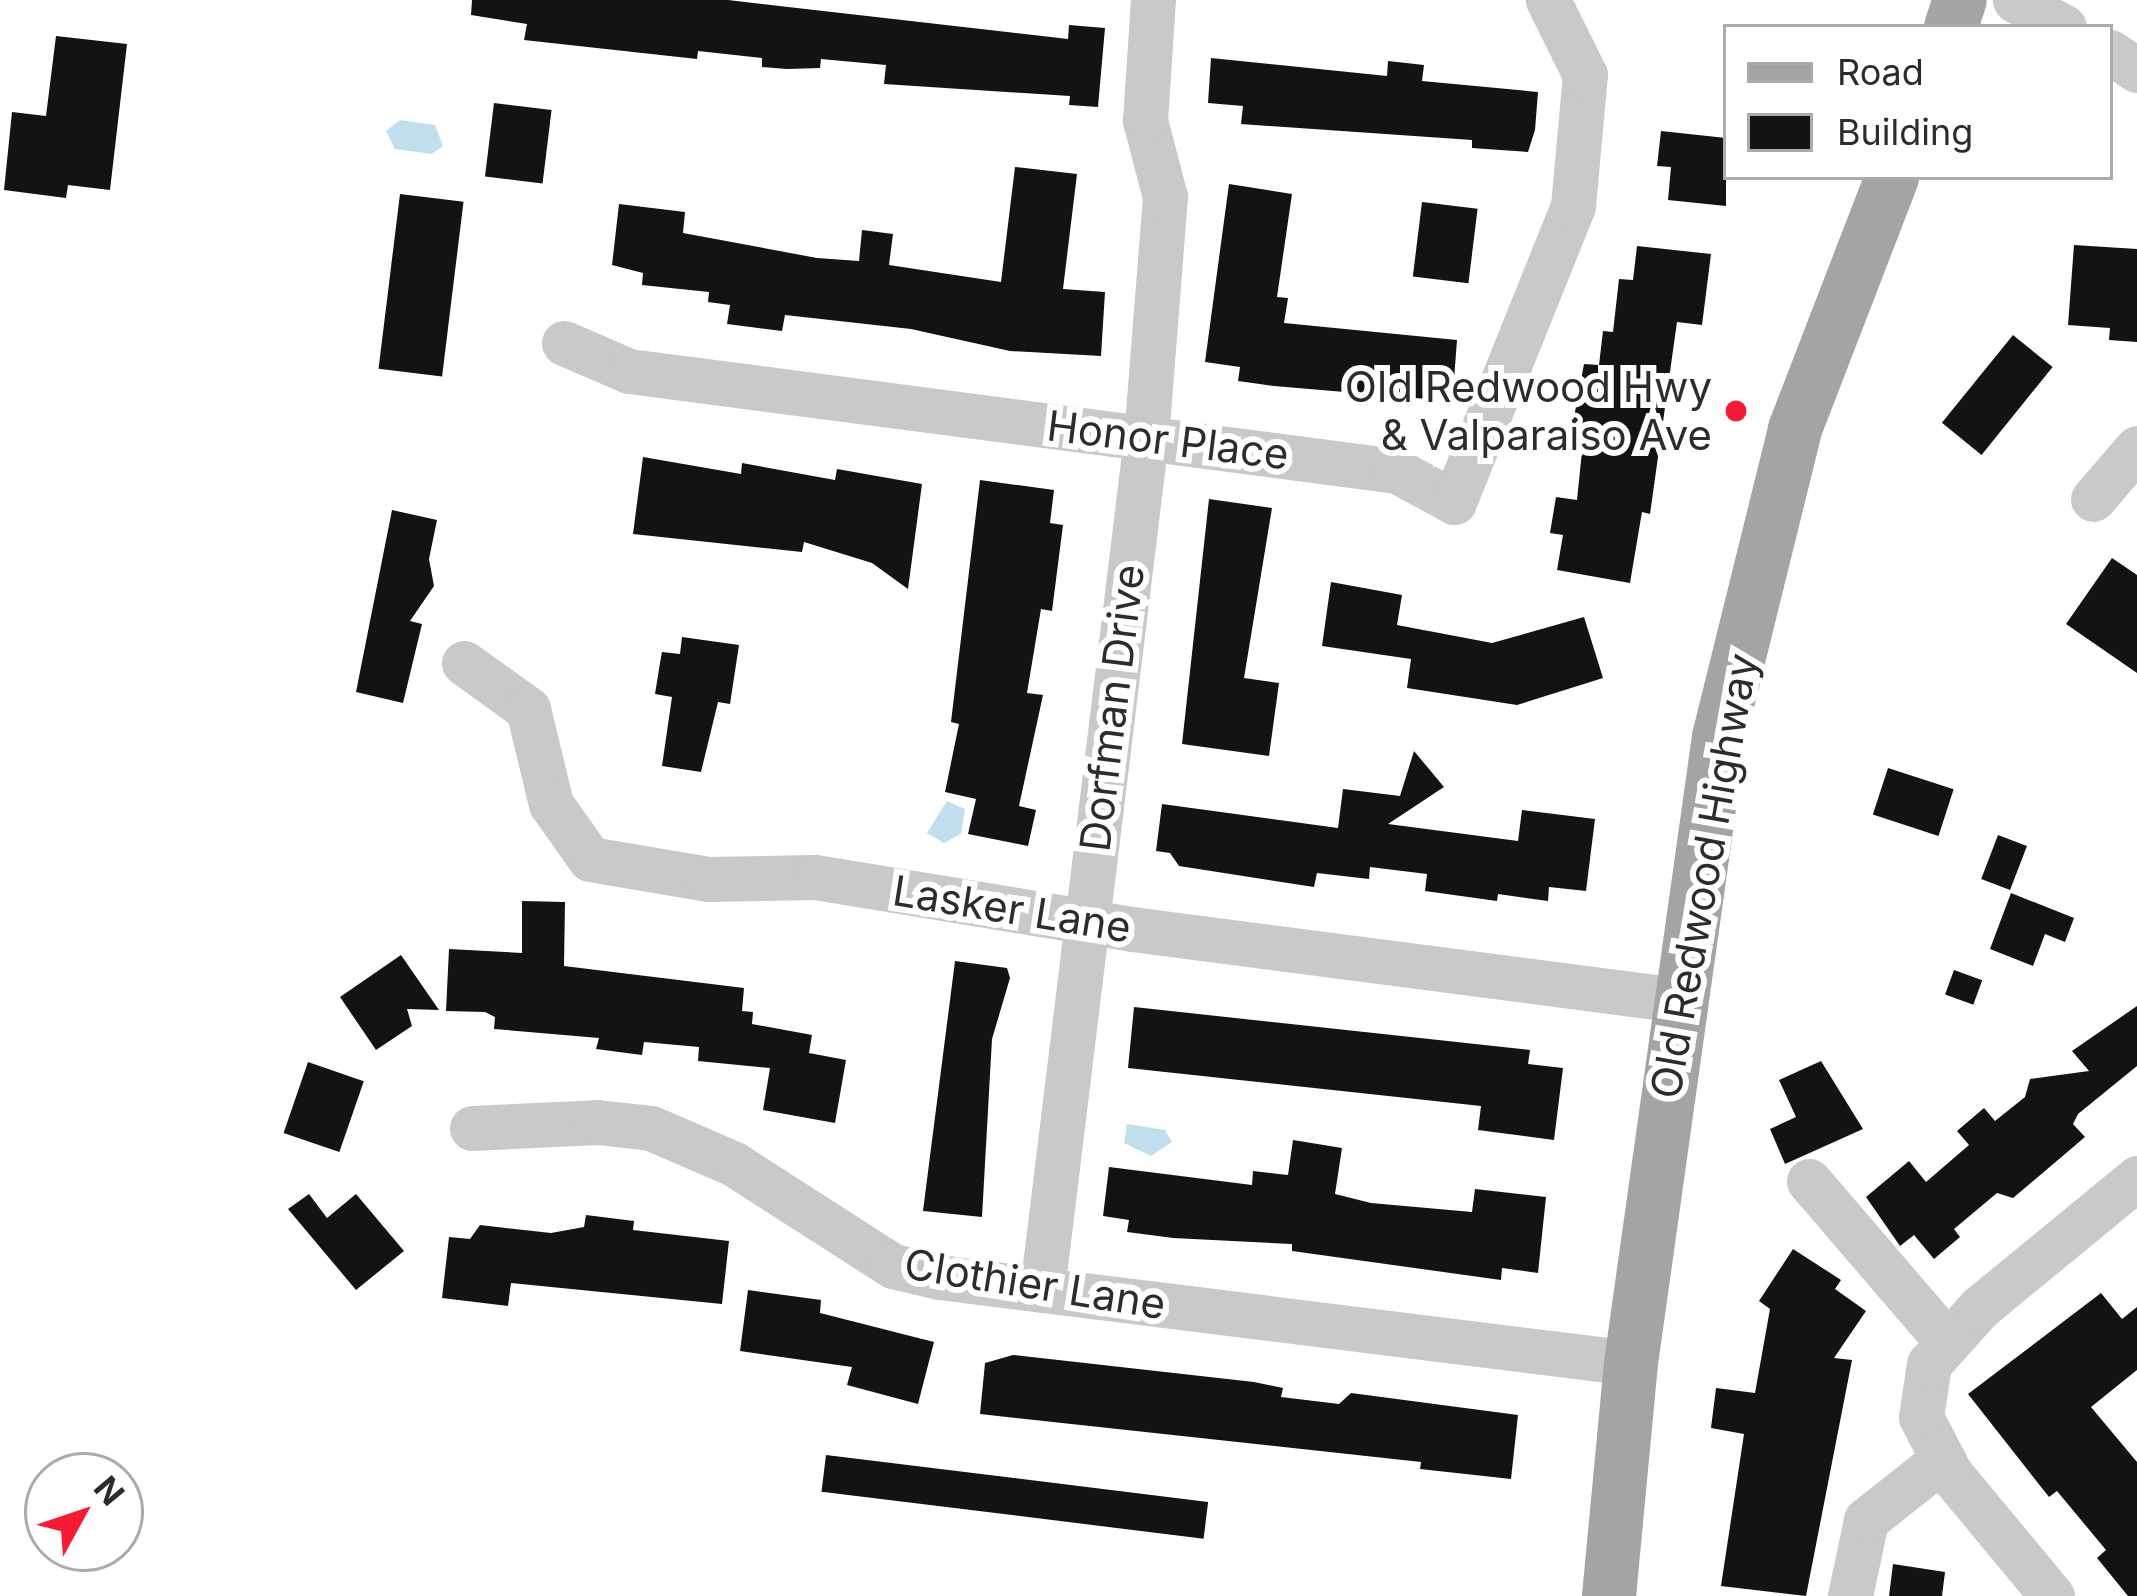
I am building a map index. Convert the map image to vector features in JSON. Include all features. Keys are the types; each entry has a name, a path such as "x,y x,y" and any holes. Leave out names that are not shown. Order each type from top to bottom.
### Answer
{"main road":[{"name":"Old Redwood Highway","path":"1609,1596 1631,1364 1678,1000 1719,737 1795,429 1891,180"}],"street":[{"name":"Dorfman Drive","path":"1042,1290 1146,438 1165,197 1145,120 1154,0"},
{"name":"Honor Place","path":"564,343 629,371 1397,471 1454,502 1573,206 1585,75 1549,0"},
{"path":"2014,0 2058,24"},
{"path":"2092,499 2137,448"},
{"name":"Lasker Lane","path":"464,663 528,709 551,804 590,859 692,878 815,877 1086,922 1678,1000"},
{"name":"Clothier Lane","path":"472,1128 597,1122 652,1128 734,1164 893,1266 1042,1290 1631,1364"},
{"path":"2052,1596 1943,1459 1921,1417 1929,1364 2137,1178"},
{"path":"1810,1180 1948,1343"},
{"path":"1850,1596 1866,1520 1943,1459"}],"water":[{"path":"400,120 435,125 443,146 432,154 395,149 386,131"},
{"path":"947,801 965,809 961,834 944,843 927,833"},
{"path":"1127,1124 1165,1130 1172,1142 1151,1156 1124,1143"}],"building":[{"path":"472,0 728,0 1068,39 1069,25 1105,28 1098,107 1069,105 1070,96 884,84 886,65 821,59 820,68 787,69 762,67 762,58 698,51 697,59 524,40 527,24 471,15"},
{"path":"56,36 127,44 110,190 68,185 66,198 4,190 12,112 46,116"},
{"path":"1211,58 1387,76 1388,61 1424,65 1422,81 1538,92 1535,130 1528,152 1472,148 1472,140 1241,124 1243,106 1208,103"},
{"path":"494,103 552,110 543,184 485,176"},
{"path":"1661,131 1723,138 1726,206 1668,200 1671,167 1657,166"},
{"path":"1015,167 1077,174 1063,289 1105,292 1101,356 1010,351 911,329 785,315 782,331 727,324 730,305 708,302 709,292 642,285 643,273 612,265 619,204 685,212 683,233 817,258 859,261 862,230 893,234 889,265 1001,282"},
{"path":"1229,184 1292,194 1277,297 1288,298 1284,323 1457,340 1453,393 1427,399 1274,386 1238,381 1240,367 1205,362"},
{"path":"400,194 464,202 442,376 379,369"},
{"path":"1422,202 1478,209 1468,283 1413,276"},
{"path":"2074,245 2137,249 2137,342 2109,340 2110,328 2068,325"},
{"path":"1637,246 1711,254 1702,325 1677,322 1650,514 1642,512 1630,583 1557,570 1563,535 1550,533 1556,497 1577,500 1582,451 1568,449 1584,364 1599,365 1603,331 1613,332 1619,279 1633,280"},
{"path":"2013,335 2053,367 1982,455 1942,423"},
{"path":"643,457 741,474 742,463 835,480 837,469 922,484 908,589 872,563 804,542 802,552 633,534"},
{"path":"980,480 1054,490 1050,523 1063,525 1052,611 1041,609 1027,693 1043,695 1019,806 1036,810 1028,846 968,834 976,799 945,792 959,724 951,722"},
{"path":"1209,499 1272,508 1244,678 1279,683 1269,756 1182,744"},
{"path":"392,510 437,520 429,559 434,586 410,621 422,624 403,703 356,692"},
{"path":"2112,558 2137,575 2137,673 2066,624"},
{"path":"1331,582 1402,595 1397,625 1492,643 1584,617 1603,678 1517,705 1407,688 1411,659 1322,646"},
{"path":"682,637 739,645 730,704 718,702 701,772 662,766 672,697 655,694 662,652 680,654"},
{"path":"1414,751 1444,787 1388,824 1518,841 1522,810 1595,819 1586,891 1549,887 1548,901 1498,894 1497,901 1425,891 1427,874 1370,867 1369,879 1317,873 1314,887 1179,866 1170,853 1156,851 1162,804 1338,828 1343,789 1400,796"},
{"path":"1888,768 1954,789 1938,836 1873,815"},
{"path":"1998,835 2027,846 2010,890 1981,879"},
{"path":"2011,893 2074,918 2065,942 2045,934 2033,966 1990,949"},
{"path":"522,901 565,902 564,966 744,988 742,1011 753,1012 752,1024 812,1035 809,1053 846,1060 835,1123 763,1110 770,1068 698,1061 699,1047 644,1042 642,1055 596,1049 599,1038 494,1029 495,1017 485,1012 446,1011 449,949 522,953"},
{"path":"401,955 439,1010 407,1009 412,1026 376,1050 340,997"},
{"path":"955,961 1007,968 1010,978 992,1039 982,1217 923,1211"},
{"path":"1954,970 1982,980 1973,1005 1945,994"},
{"path":"2137,1006 2137,1066 2078,1114 2073,1124 2085,1137 2013,1198 1997,1193 1954,1229 1960,1237 1934,1259 1914,1235 1900,1246 1866,1197 1909,1161 1926,1182 1969,1145 1957,1131 1984,1108 1995,1121 2025,1097 2030,1079 2089,1071 2072,1051"},
{"path":"1134,1007 1530,1050 1528,1064 1563,1068 1554,1140 1478,1130 1481,1106 1128,1068"},
{"path":"1821,1061 1863,1129 1785,1164 1770,1129 1796,1117 1779,1080"},
{"path":"308,1062 364,1081 339,1152 284,1133"},
{"path":"1293,1140 1342,1148 1335,1194 1371,1203 1472,1212 1475,1189 1546,1197 1538,1273 1502,1268 1501,1280 1292,1251 1292,1244 1127,1232 1129,1220 1103,1216 1109,1167 1252,1185 1253,1171 1288,1175"},
{"path":"309,1194 327,1218 356,1194 404,1251 356,1290 288,1209"},
{"path":"586,1215 634,1221 633,1230 729,1241 722,1304 511,1283 508,1306 442,1298 449,1237 470,1239 480,1225 551,1233 584,1227"},
{"path":"1793,1249 1841,1280 1835,1289 1866,1311 1834,1358 1852,1360 1806,1596 1721,1586 1744,1434 1711,1428 1716,1388 1755,1393 1770,1309 1759,1301"},
{"path":"748,1290 821,1300 820,1313 934,1342 918,1404 847,1385 852,1367 740,1351"},
{"path":"2101,1293 2122,1319 2137,1307 2137,1370 2091,1407 2137,1462 2137,1596 2128,1596 2097,1558 2106,1550 2057,1491 2049,1497 1968,1394"},
{"path":"1013,1355 1254,1382 1283,1388 1281,1397 1339,1404 1351,1393 1518,1415 1511,1479 1420,1469 1421,1462 980,1414 985,1363"},
{"path":"826,1455 1208,1502 1204,1539 821,1492"},
{"path":"1893,1564 1945,1572 1942,1596 1889,1596"}],"place":[{"name":"Old Redwood Hwy & Valparaiso Ave","path":"1736,411"}]}
